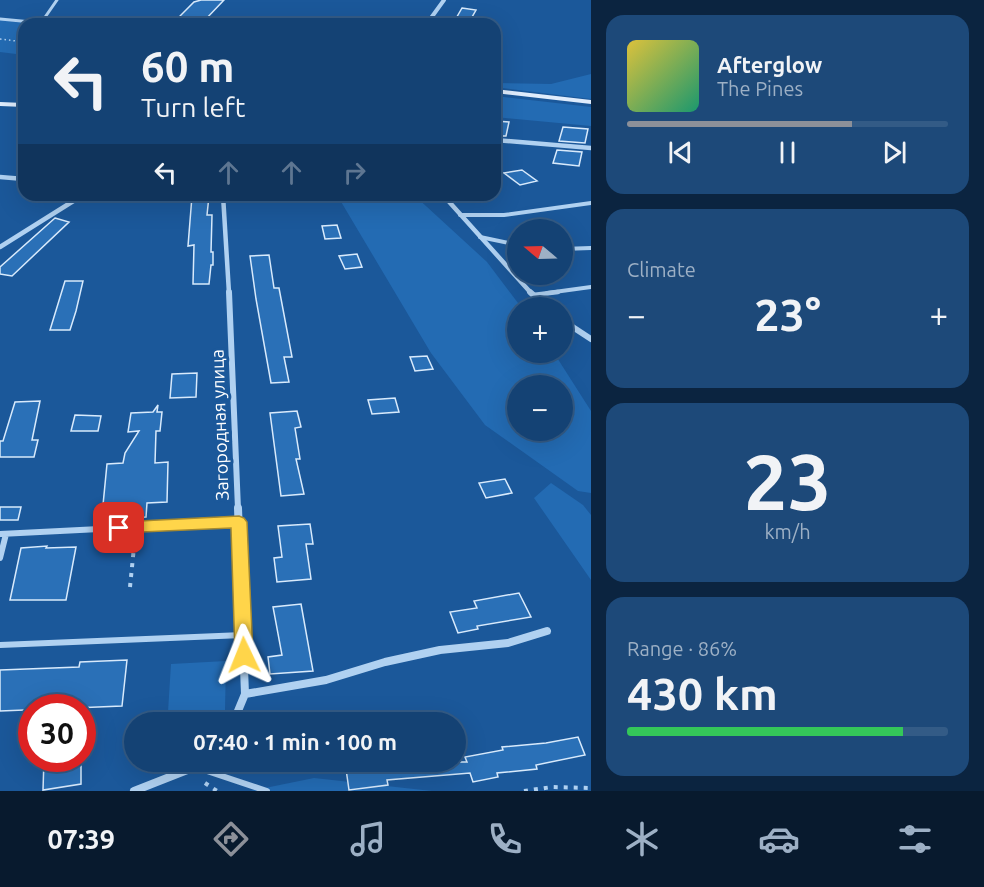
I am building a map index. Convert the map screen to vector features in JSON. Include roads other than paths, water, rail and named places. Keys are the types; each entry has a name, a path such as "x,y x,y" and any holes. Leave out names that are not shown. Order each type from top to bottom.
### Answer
{"street":[{"path":"431,18 444,0"},
{"path":"501,92 591,102"},
{"path":"0,104 18,105"},
{"path":"501,140 591,148"},
{"path":"0,177 18,178"},
{"path":"0,248 74,201"},
{"name":"Загородная улица","path":"223,201 232,338 245,694 238,712"},
{"path":"447,201 535,297"},
{"path":"573,327 591,339"},
{"path":"245,694 326,680 385,662 440,650 508,643 547,632"},
{"path":"134,791 181,772"}],"lane":[{"path":"44,18 57,0"},
{"path":"0,18 18,20"},
{"path":"460,215 504,215 591,203"},
{"path":"480,237 507,242"},
{"path":"573,249 591,248"},
{"path":"533,295 591,287"},
{"path":"0,558 3,534 239,522"},
{"path":"0,645 243,636"},
{"path":"217,772 267,791"}]}
